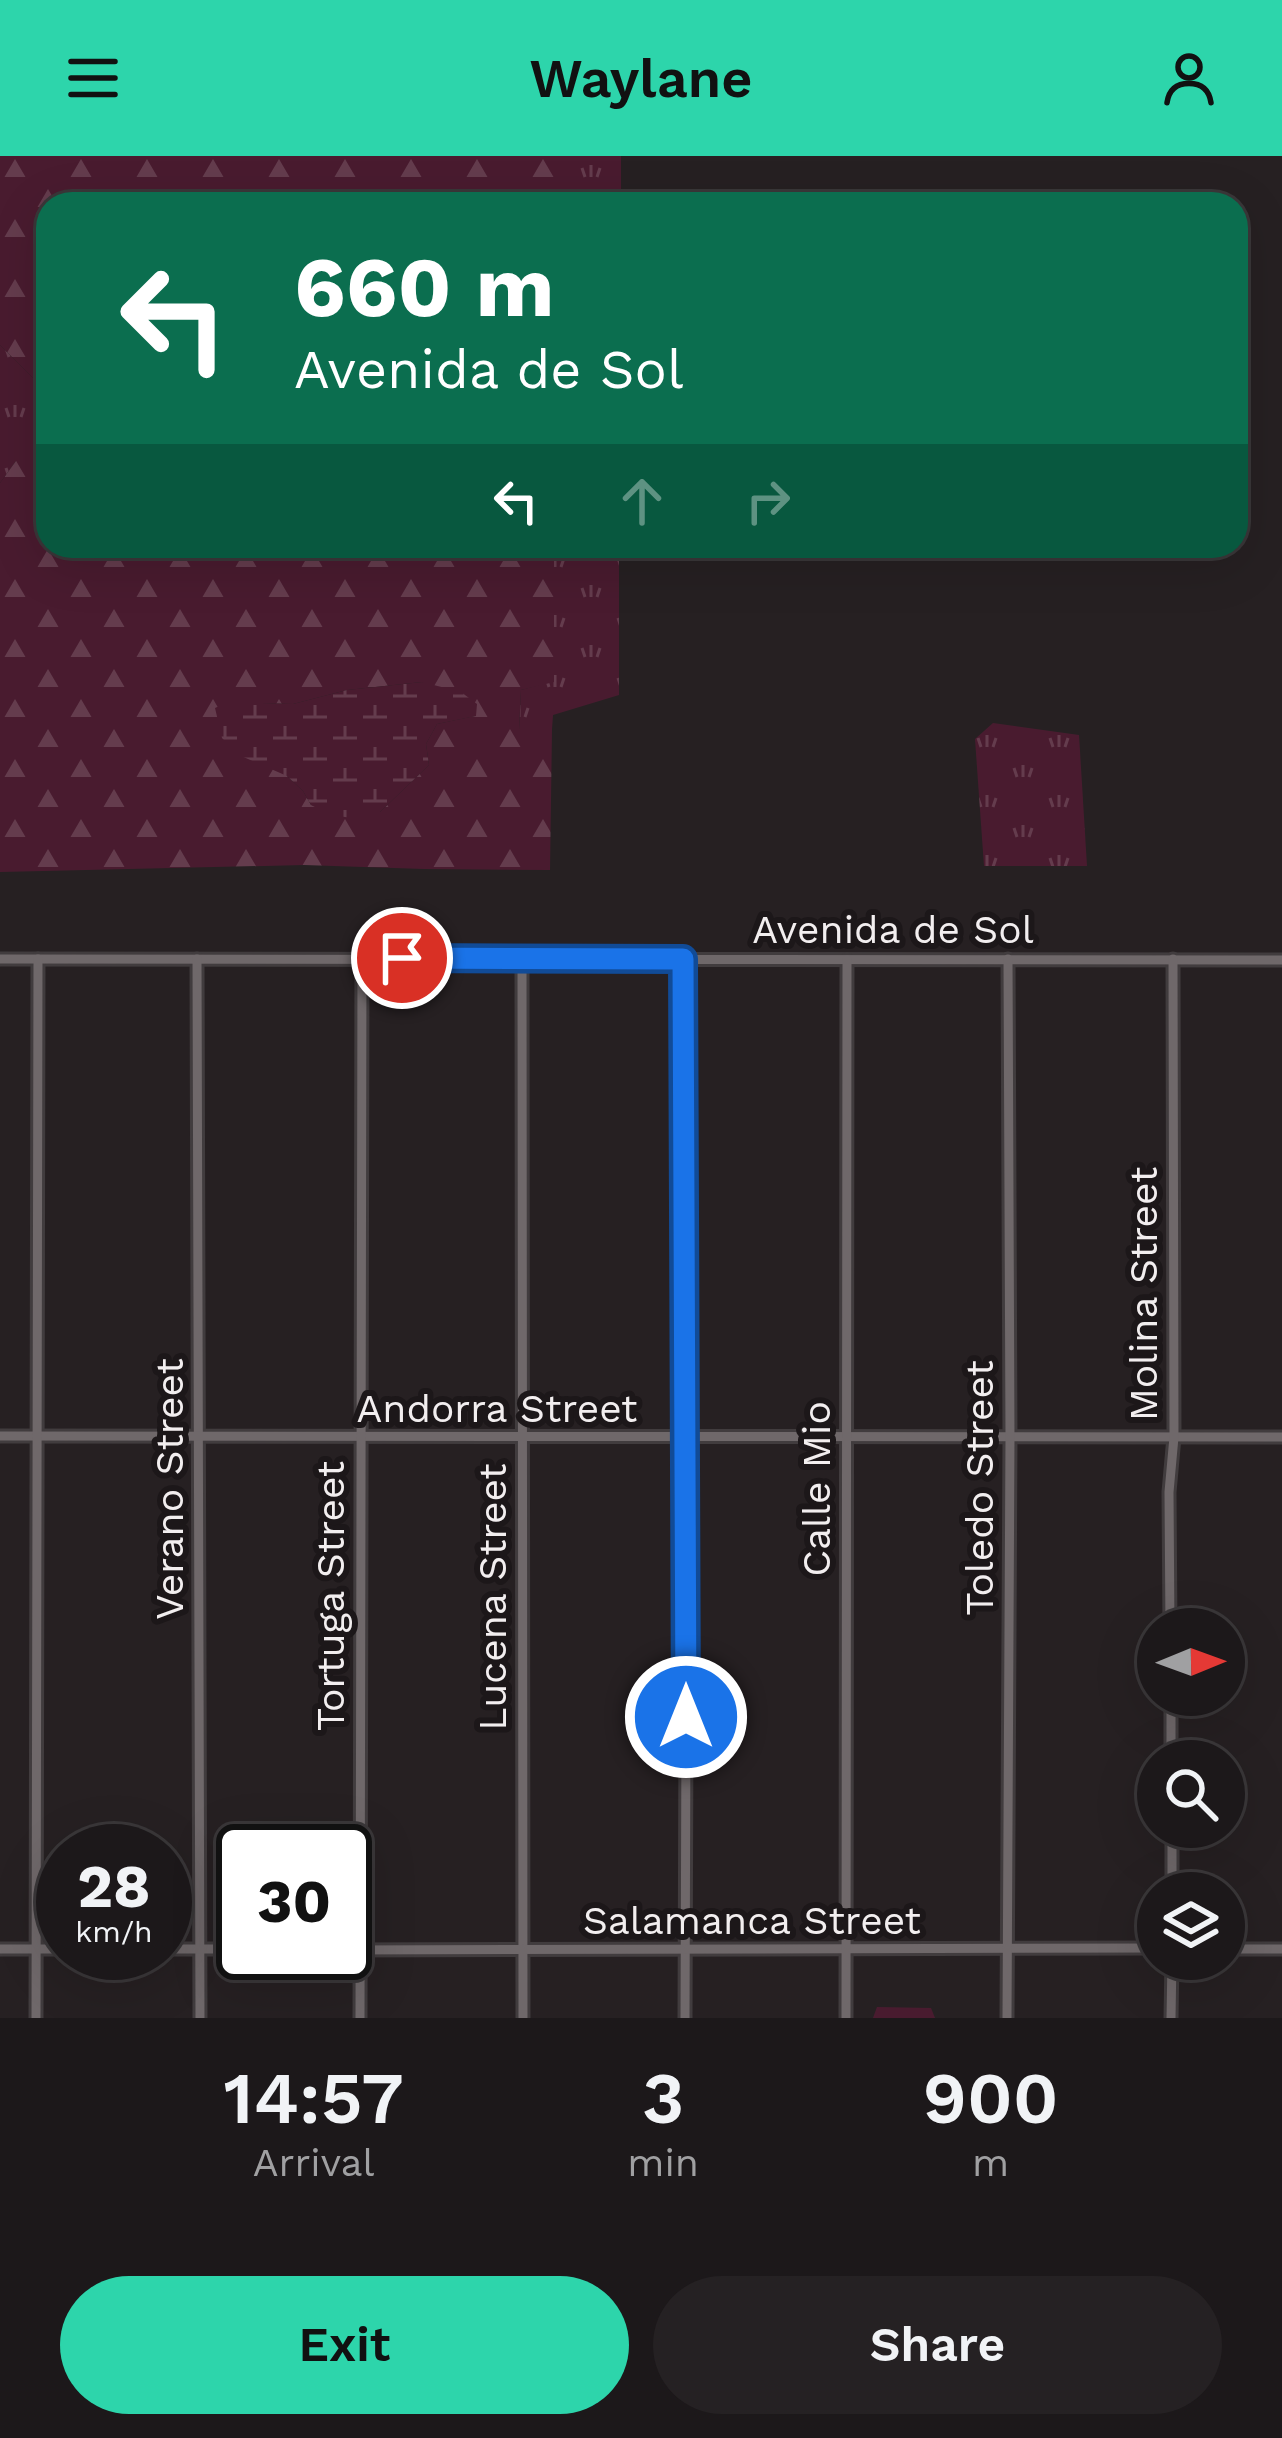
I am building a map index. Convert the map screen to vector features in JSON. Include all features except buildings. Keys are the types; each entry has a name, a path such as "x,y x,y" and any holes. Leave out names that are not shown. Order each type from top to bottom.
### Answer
{"street":[{"name":"Tortuga Street","path":"360,1824 362,958"},
{"name":"Avenida de Sol","path":"0,959 1282,959"},
{"path":"37,1824 38,959"},
{"name":"Verano Street","path":"197,959 200,2018"},
{"name":"Lucena Street","path":"522,959 523,2018"},
{"path":"683,959 685,2018"},
{"name":"Toledo Street","path":"1007,959 1007,2018"},
{"name":"Molina Street","path":"1170,1608 1172,959"},
{"name":"Calle Mio","path":"846,2018 848,960"},
{"name":"Andorra Street","path":"0,1436 1282,1436"},
{"name":"Salamanca Street","path":"372,1950 1137,1948"},
{"path":"0,1949 36,1949"},
{"path":"192,1949 216,1949"},
{"path":"1245,1949 1282,1949"},
{"path":"36,2018 37,1980"},
{"name":"Tortuga Street","path":"360,1980 360,2018"},
{"path":"1171,2018 1172,1980"}],"green space":[{"path":"0,156 555,156 555,192 36,192 36,381 0,345"},
{"path":"555,156 621,156 621,192 555,192"},
{"path":"0,345 36,381 36,463 16,461 0,483"},
{"path":"16,461 36,463 36,558 554,558 554,682 521,690 519,729 552,729 550,870 304,865 0,872 0,483","holes":["422,682 475,716 437,724 426,744 429,765 380,812 311,805 287,776 258,703 293,704 347,690"]},
{"path":"554,558 619,558 619,695 553,715 552,729 519,730 521,690 554,681"},
{"path":"422,682 461,692 477,704 476,716 437,724 426,744 429,765 380,812 360,819 330,815 311,805 287,776 239,755 222,738 215,708 228,702 293,704 347,690"},
{"path":"993,723 1079,735 1087,866 984,866 975,739"},
{"path":"877,2007 931,2008 935,2018 873,2018"}],"route":[{"path":"402,958 683,959 686,1717"}]}
